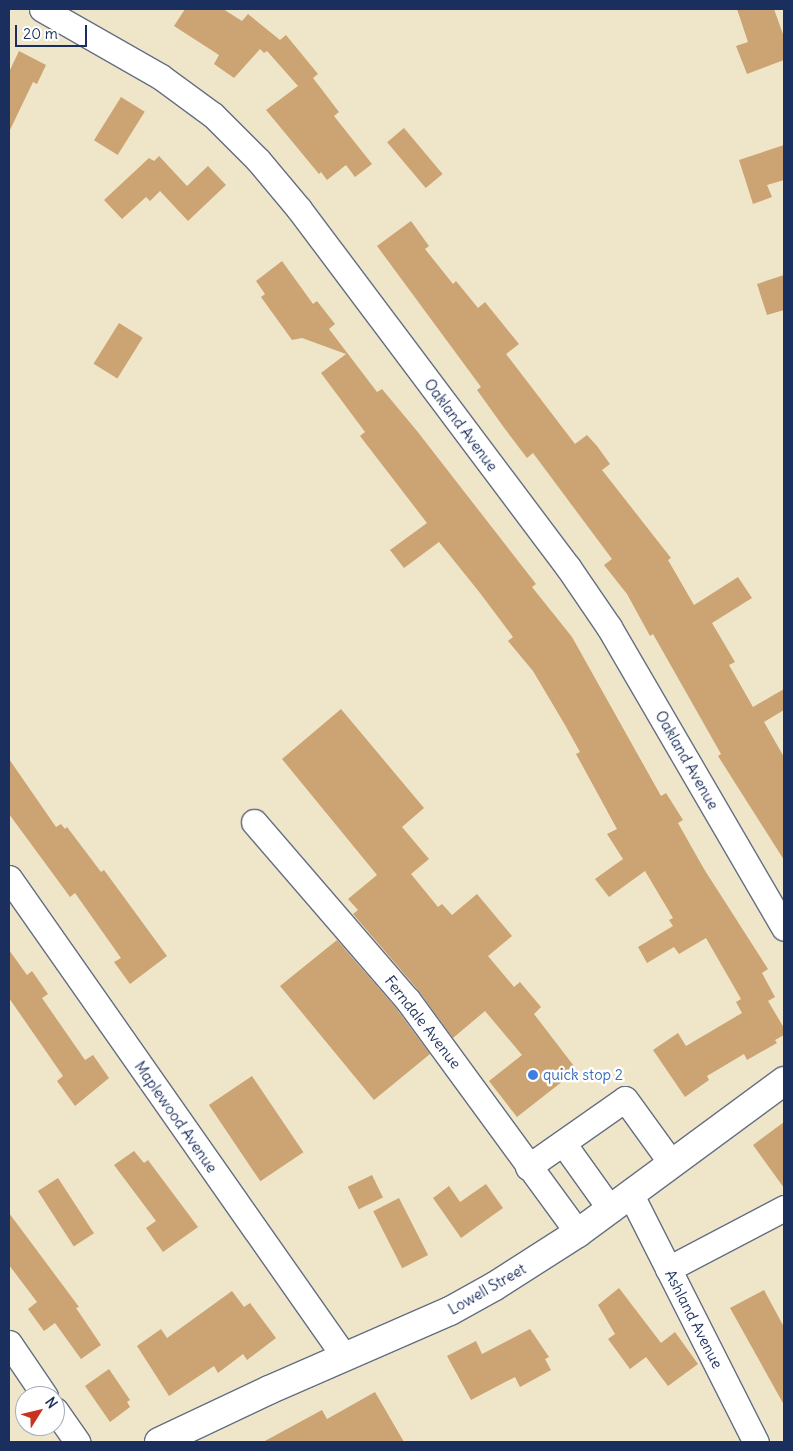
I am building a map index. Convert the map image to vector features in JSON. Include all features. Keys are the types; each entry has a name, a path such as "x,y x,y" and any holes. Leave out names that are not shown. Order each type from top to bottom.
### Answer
{"main road":[{"name":"Lowell Street","path":"159,1442 344,1356 450,1311 578,1233 784,1080"}],"street":[{"name":"Oakland Avenue","path":"42,9 161,77 213,115 258,160 299,209 568,567 608,627 784,928"},
{"name":"Ferndale Avenue","path":"254,822 406,998 578,1233"},
{"name":"Maplewood Avenue","path":"9,878 344,1356"},
{"path":"528,1167 625,1099 672,1164"},
{"name":"Ashland Avenue","path":"563,1143 621,1202 668,1269 756,1442"},
{"path":"668,1269 781,1210"},
{"path":"9,1343 38,1386"},
{"path":"65,1425 77,1442"}],"building":[{"path":"185,9 223,9 242,21 248,14 280,40 286,35 318,74 313,78 339,112 334,116 372,164 355,177 346,165 327,180 321,172 319,174 266,110 298,86 267,51 264,53 260,49 234,78 214,64 219,55 174,26"},
{"path":"737,9 774,9 784,37 784,60 747,74 736,46 748,42"},
{"path":"19,51 46,65 37,84 33,82 9,132 9,72"},
{"path":"121,97 145,112 118,155 94,140"},
{"path":"404,128 443,174 426,188 387,142"},
{"path":"784,145 784,180 767,185 772,197 753,204 739,160"},
{"path":"159,156 187,186 208,166 226,185 188,221 160,191 150,201 146,197 122,219 104,200 149,158 154,161"},
{"path":"411,221 429,246 425,249 453,284 456,281 478,308 485,302 519,344 506,354 575,444 587,435 597,446 610,464 602,470 671,558 668,560 694,605 738,577 752,598 712,623 735,662 729,665 753,707 784,689 784,710 764,722 784,757 784,860 718,756 721,754 653,634 650,636 627,594 604,565 612,559 533,453 527,458 505,429 477,390 481,387 377,246"},
{"path":"282,261 313,304 317,301 335,324 329,329 377,392 382,389 417,431 536,584 532,587 572,637 661,796 666,793 683,820 678,823 704,869 768,969 762,973 775,997 768,1001 784,1028 784,1035 775,1040 777,1043 747,1060 744,1054 707,1076 709,1080 685,1097 653,1050 678,1033 686,1046 742,1013 736,1002 741,999 706,938 679,954 674,947 647,963 638,947 673,926 669,920 673,918 645,871 609,897 595,879 623,859 607,834 617,829 576,754 580,752 565,725 533,671 508,641 513,637 439,542 404,568 390,550 427,523 360,436 365,432 321,373 346,354 302,338 292,340 261,297 265,294 256,281"},
{"path":"784,275 784,310 767,315 757,284"},
{"path":"119,323 143,338 117,379 94,364"},
{"path":"341,709 424,808 402,827 429,859 411,874 438,907 442,904 452,915 477,894 512,936 488,956 514,987 520,982 541,1007 534,1014 577,1070 517,1117 489,1081 522,1055 485,1011 453,1038 418,990 353,914 358,910 348,899 377,875 282,759"},
{"path":"9,759 56,827 61,824 65,829 67,827 101,872 104,870 167,956 130,984 114,962 121,958 75,893 70,897 9,814"},
{"path":"337,940 396,1008 430,1054 374,1100 280,986"},
{"path":"9,950 27,975 32,971 48,994 42,998 85,1060 93,1055 109,1078 75,1106 57,1081 63,1076 9,998"},
{"path":"252,1076 303,1152 260,1181 209,1105"},
{"path":"784,1122 784,1188 753,1145"},
{"path":"134,1151 144,1163 148,1160 198,1227 163,1252 146,1228 156,1221 114,1165"},
{"path":"372,1175 383,1197 359,1209 348,1187"},
{"path":"58,1178 94,1233 74,1246 38,1191"},
{"path":"486,1184 503,1208 461,1238 433,1198 449,1186 460,1202"},
{"path":"399,1198 428,1255 402,1268 373,1211"},
{"path":"9,1213 79,1307 76,1308 101,1345 81,1359 55,1323 44,1331 28,1309 37,1302 9,1265"},
{"path":"619,1288 661,1343 675,1332 698,1364 668,1386 646,1357 630,1369 608,1339 615,1334 598,1305"},
{"path":"764,1290 784,1327 784,1405 730,1308"},
{"path":"232,1291 244,1307 250,1303 276,1338 247,1360 243,1354 218,1373 214,1366 169,1396 137,1346 161,1329 167,1338"},
{"path":"530,1329 549,1357 545,1359 551,1370 520,1387 515,1377 471,1400 447,1356 476,1341 482,1354"},
{"path":"109,1369 130,1400 127,1402 130,1407 110,1422 85,1386"},
{"path":"375,1392 404,1442 263,1442 322,1410 327,1419"}],"place":[{"name":"quick stop 2","path":"533,1075"}]}
